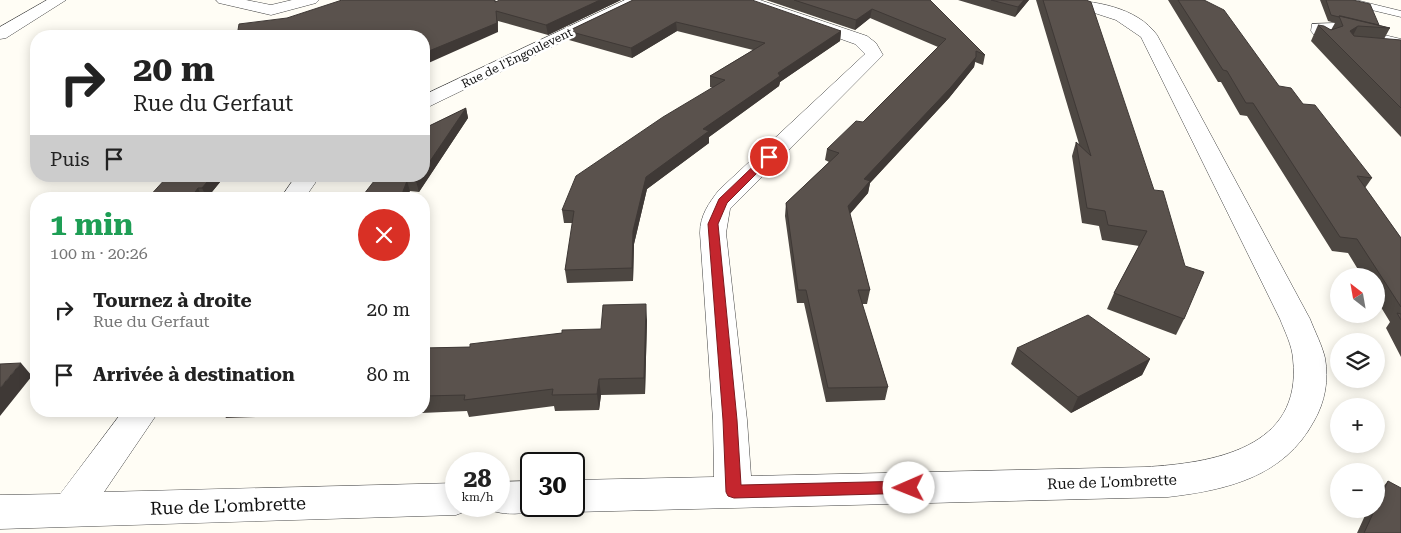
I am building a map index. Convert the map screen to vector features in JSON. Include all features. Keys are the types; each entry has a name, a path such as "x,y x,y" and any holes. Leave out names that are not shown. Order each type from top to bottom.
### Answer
{"street":[{"path":"0,34 58,0"},
{"path":"224,0 271,10 310,0"},
{"name":"Rue de l'Engoulevent","path":"430,99 637,0"},
{"path":"734,492 730,420 713,233 715,216 728,195 874,55 870,47 861,40 745,0"},
{"name":"Rue de L'ombrette","path":"585,496 1145,484 1182,480 1237,468 1273,448 1299,420 1310,392 1310,368 1305,343 1295,318 1151,40 1144,31 1125,18 1069,0"},
{"path":"70,510 138,417"},
{"name":"Rue de L'ombrette","path":"0,512 445,499"}],"lane":[{"path":"1355,3 1401,14"},
{"path":"1324,40 1317,31 1316,26 1345,29 1401,44"},
{"path":"1375,49 1401,52"}],"building":[{"path":"342,0 495,0 495,2 500,0 600,0 546,25 496,11 497,23 430,51 430,30 238,30 239,24 287,18"},
{"path":"633,0 752,0 841,31 778,73 780,76 703,129 709,131 646,177 633,231 632,268 565,270 574,211 562,210 576,176 663,117 725,80 710,76 765,43 676,22 631,48 568,31"},
{"path":"794,0 930,0 985,55 976,51 976,57 951,87 864,179 870,181 848,206 870,290 858,290 888,387 828,388 806,290 798,290 786,203 839,153 827,149 856,121 863,122 946,39 872,9 856,20"},
{"path":"991,0 1024,0 1018,7"},
{"path":"1043,0 1086,0 1091,2 1154,190 1163,191 1185,266 1204,272 1184,319 1114,293 1147,231 1108,225 1105,211 1087,208 1076,142 1091,156"},
{"path":"1178,0 1204,0 1224,10 1279,86 1291,88 1303,104 1315,105 1372,178 1357,176 1401,238 1401,307 1385,282 1385,268 1376,268 1357,239 1340,237 1253,103 1246,103 1227,71 1223,70"},
{"path":"1326,0 1353,0 1370,4 1379,25 1331,15"},
{"path":"1339,16 1390,28 1358,26 1350,31 1354,36 1401,40 1401,108 1318,25 1331,30 1343,26"},
{"path":"466,108 430,161 430,126"},
{"path":"163,182 207,182 195,192 153,192"},
{"path":"373,182 407,182 403,192 366,192"},
{"path":"646,304 644,378 599,379 597,394 552,395 553,389 464,400 465,395 430,396 430,348 470,347 470,344 562,333 562,330 601,329 603,305"},
{"path":"1088,315 1150,359 1078,397 1017,348"},
{"path":"21,363 0,388 0,364"},
{"path":"1388,481 1401,488 1401,533 1364,533 1371,518 1385,518 1385,488"}],"route":[{"path":"769,157 722,201 713,224 730,420 734,492 909,488"}]}
